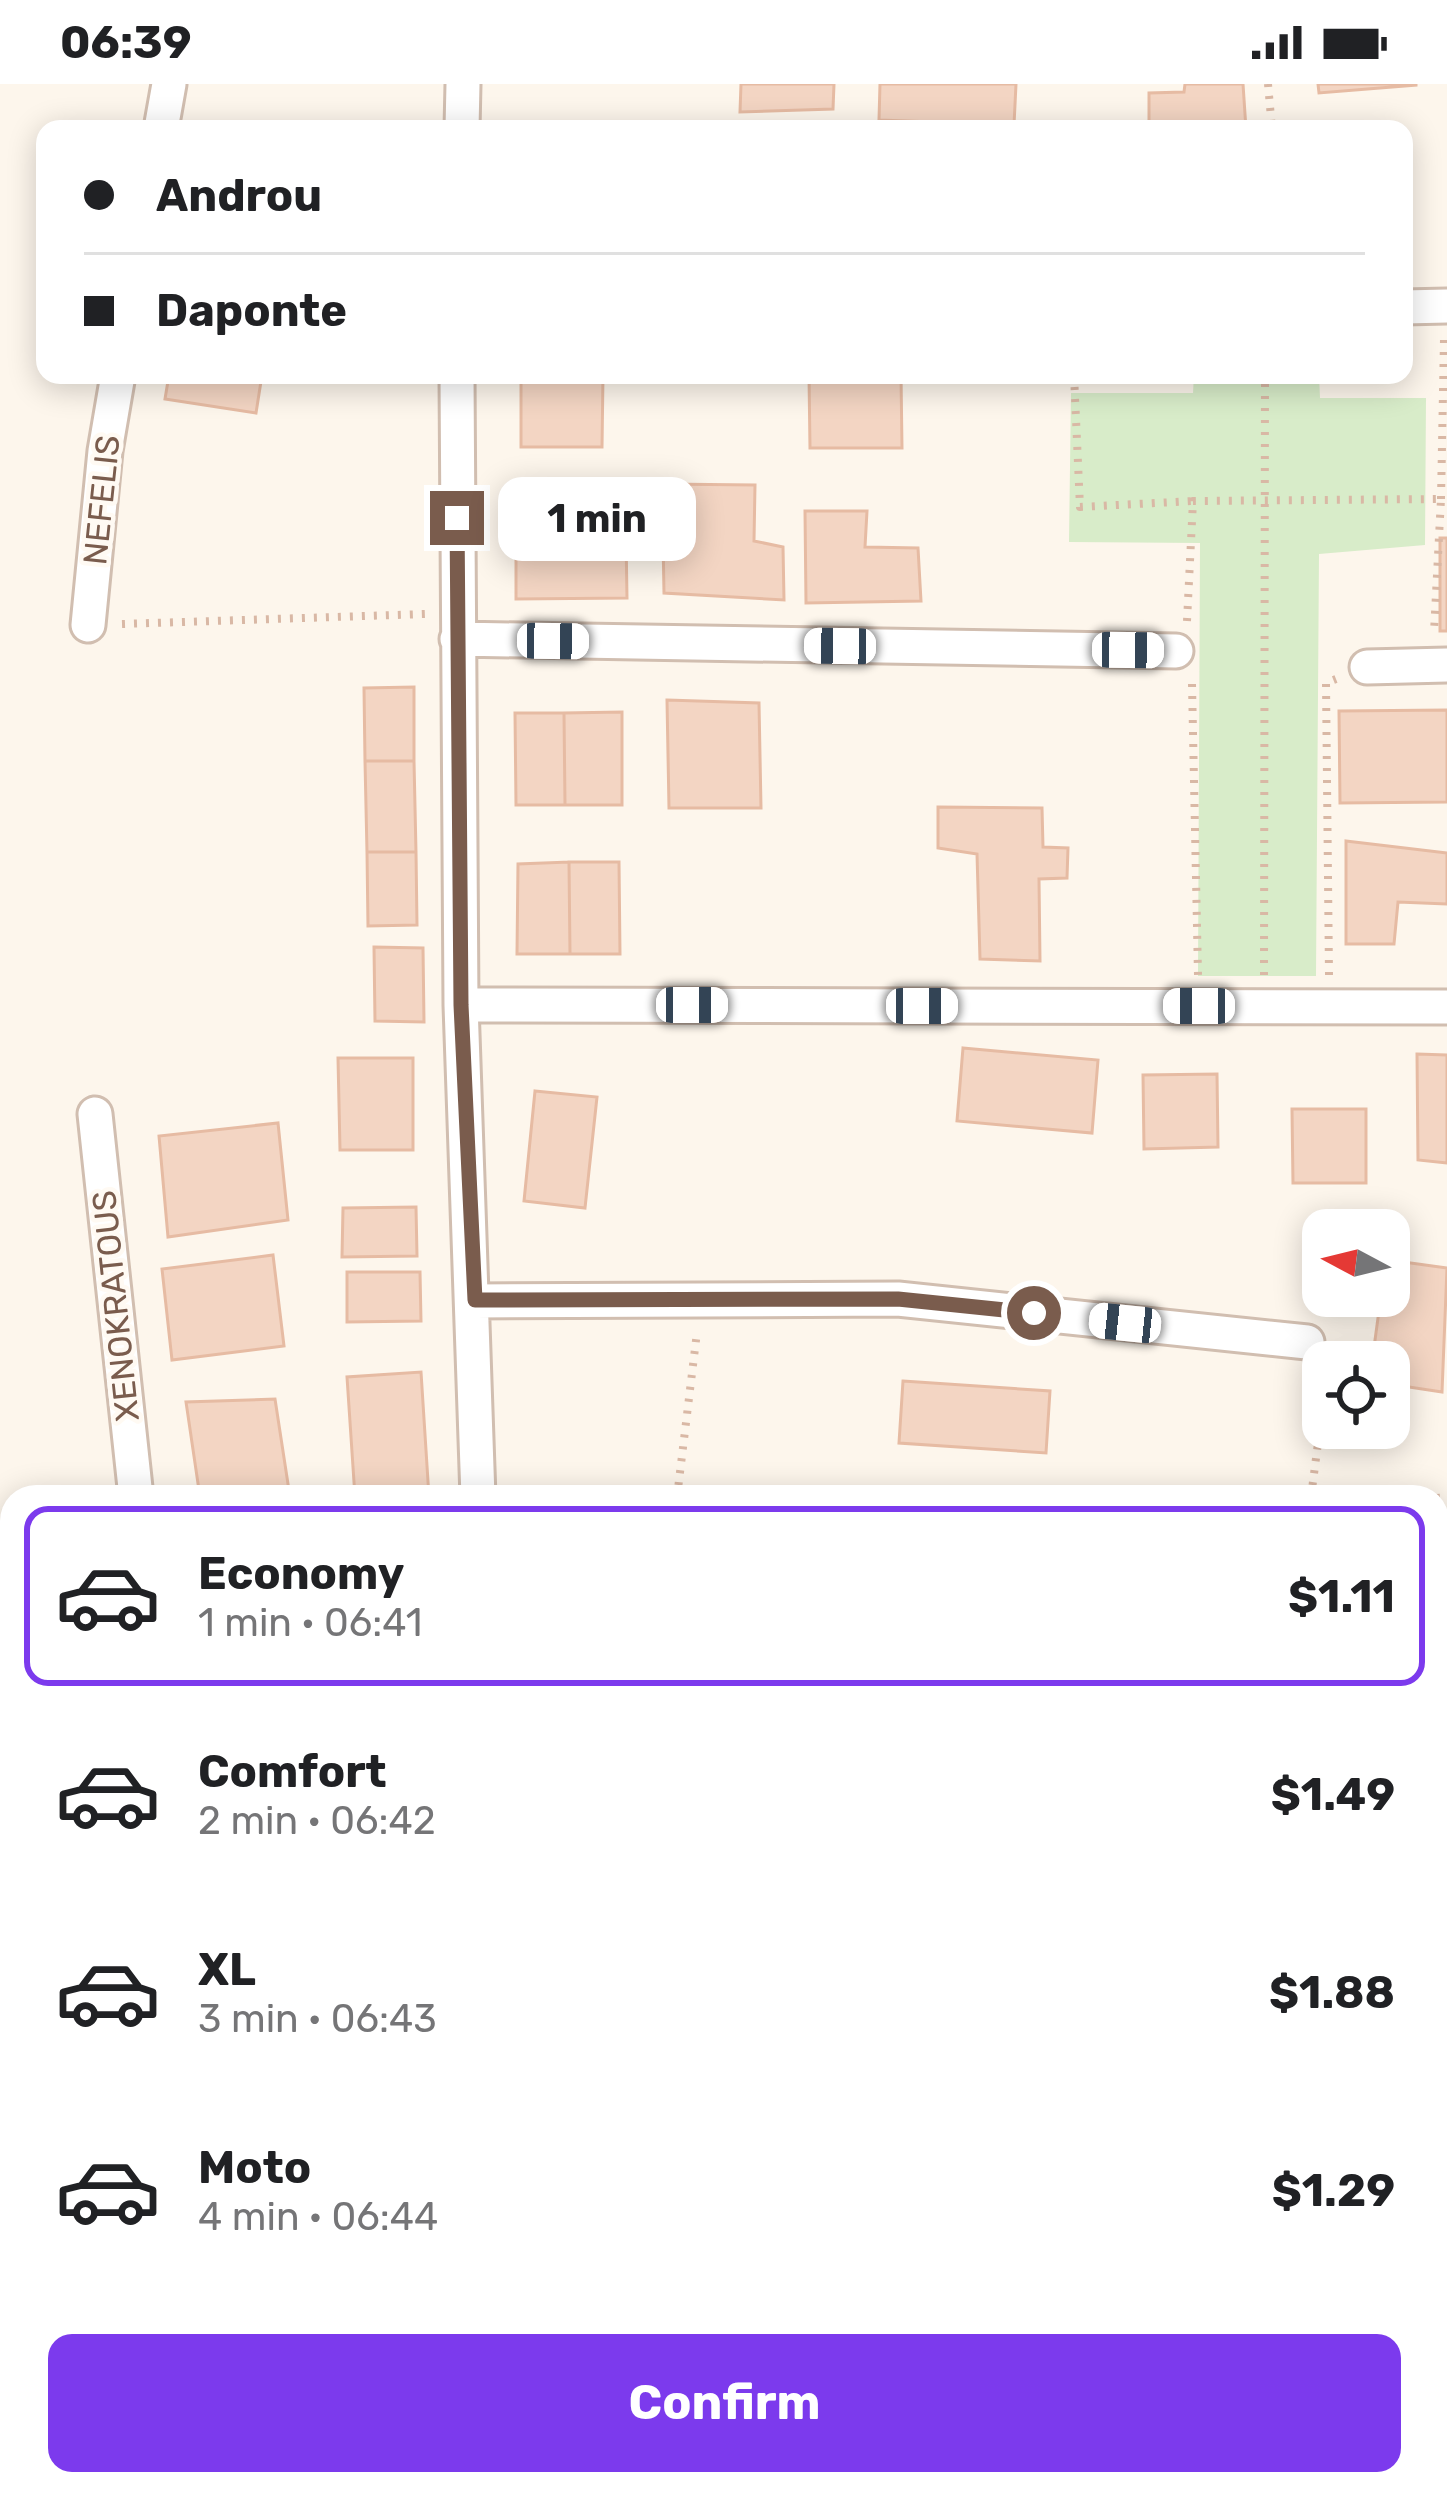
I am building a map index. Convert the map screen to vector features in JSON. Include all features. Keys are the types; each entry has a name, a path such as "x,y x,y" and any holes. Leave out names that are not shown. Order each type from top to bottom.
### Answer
{"street":[{"path":"163,120 170,84"},
{"path":"462,120 463,84"},
{"path":"1413,307 1446,306"},
{"name":"NEFELIS","path":"88,625 116,384"},
{"path":"457,384 461,1005 475,1300 478,1485"},
{"path":"456,626 1176,651"},
{"path":"1366,667 1440,665"},
{"path":"461,1005 1447,1007"},
{"name":"XENOKRATOUS","path":"95,1114 135,1485"},
{"path":"475,1300 898,1299 1302,1341"}],"path":[{"path":"1268,84 1271,120"},
{"path":"1440,665 1446,306"},
{"path":"1074,384 1080,507 1441,499"},
{"path":"1264,1007 1265,384"},
{"path":"1192,501 1186,623 1176,651 1191,674 1199,1006"},
{"path":"88,625 456,626"},
{"path":"1330,1007 1326,683 1366,667"},
{"path":"678,1485 701,1299"},
{"path":"1313,1485 1317,1449"}],"green space":[{"path":"1194,384 1319,384 1320,398 1426,398 1425,545 1319,554 1316,976 1198,976 1200,543 1069,542 1071,393 1193,393"}],"building":[{"path":"741,84 834,84 833,109 740,112"},
{"path":"880,84 1016,84 1014,120 879,120"},
{"path":"1185,84 1243,84 1245,120 1149,120 1149,93 1184,92"},
{"path":"1318,84 1416,84 1416,85 1319,93"},
{"path":"168,384 261,384 256,413 165,399"},
{"path":"521,384 603,384 602,447 521,447"},
{"path":"809,384 901,384 902,448 810,448"},
{"path":"662,484 755,485 754,541 783,547 784,600 664,593"},
{"path":"805,511 867,511 865,547 918,548 921,601 806,603"},
{"path":"626,537 627,598 516,599 516,538"},
{"path":"1440,538 1447,538 1447,631 1440,631"},
{"path":"414,687 414,761 365,761 364,688"},
{"path":"667,700 759,703 761,808 669,808"},
{"path":"1447,710 1447,802 1340,803 1339,711"},
{"path":"622,712 622,805 565,805 564,713"},
{"path":"515,713 564,713 565,805 516,805"},
{"path":"365,761 414,761 416,852 367,852"},
{"path":"938,807 1042,808 1043,847 1068,848 1067,878 1039,879 1040,961 980,959 977,854 938,848"},
{"path":"1346,841 1447,853 1447,904 1398,902 1394,944 1346,944"},
{"path":"367,852 416,852 417,925 368,926"},
{"path":"569,862 570,954 517,954 518,864"},
{"path":"569,862 619,862 620,954 570,954"},
{"path":"374,947 423,948 424,1022 375,1021"},
{"path":"963,1048 1098,1060 1092,1133 957,1121"},
{"path":"1417,1054 1447,1055 1447,1163 1418,1160"},
{"path":"338,1058 413,1058 413,1150 340,1150"},
{"path":"1217,1074 1218,1147 1144,1149 1143,1075"},
{"path":"535,1091 597,1097 585,1208 524,1201"},
{"path":"1292,1109 1366,1109 1366,1183 1293,1183"},
{"path":"278,1123 288,1220 168,1237 159,1136"},
{"path":"416,1207 417,1256 342,1257 343,1208"},
{"path":"273,1255 284,1346 172,1360 162,1269"},
{"path":"1410,1263 1447,1268 1442,1392 1410,1387 1410,1341 1375,1341 1378,1317 1410,1317"},
{"path":"347,1272 420,1272 421,1321 347,1322"},
{"path":"421,1372 428,1485 354,1485 347,1377"},
{"path":"903,1381 1050,1391 1046,1453 899,1443"},
{"path":"275,1399 288,1485 198,1485 186,1402"}],"route":[{"path":"457,518 461,1005 475,1300 898,1299 1034,1313"}]}
